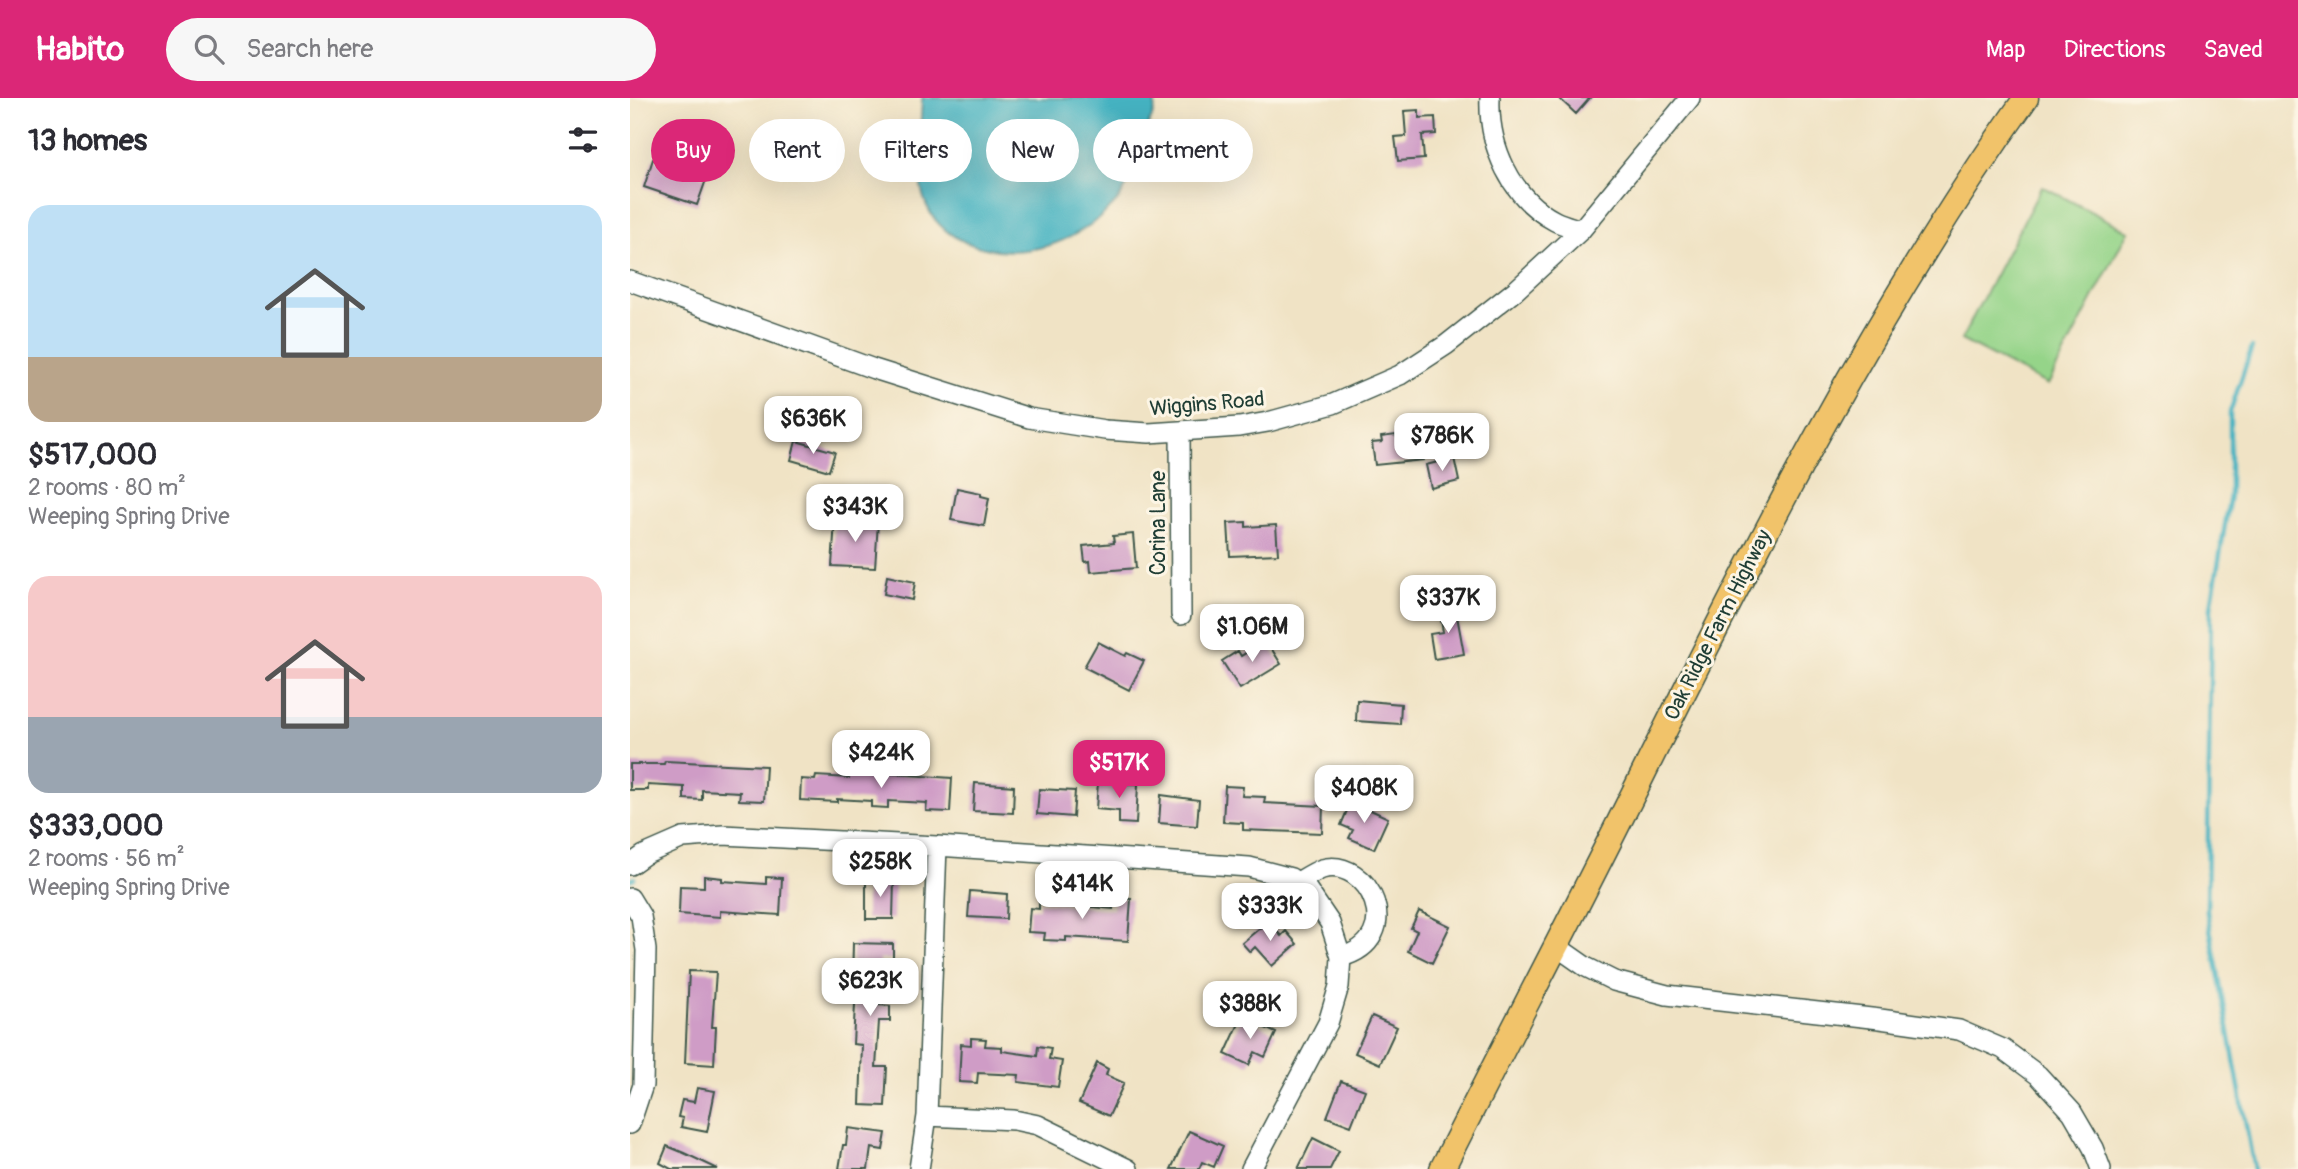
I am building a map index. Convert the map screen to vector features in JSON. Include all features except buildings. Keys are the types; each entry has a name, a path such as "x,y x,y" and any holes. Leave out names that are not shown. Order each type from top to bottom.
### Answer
{"main road":[{"name":"Oak Ridge Farm Highway","path":"1442,1169 1738,582 1811,447 1899,292 1970,179 2026,98"}],"street":[{"path":"1490,98 1489,112 1500,161 1520,193 1554,220 1581,230"},
{"name":"Wiggins Road","path":"630,281 874,369 989,407 1070,426 1149,433 1239,427 1268,422 1333,404 1400,375 1446,345 1516,290 1581,230 1690,98"},
{"name":"Corina Lane","path":"1180,432 1181,615"},
{"path":"630,866 644,855 683,838 723,835 1249,867 1291,878 1307,889 1331,923 1341,957 1339,986 1328,1023 1251,1169"},
{"path":"919,1169 927,1116 937,846"},
{"path":"1297,883 1321,870 1334,868 1349,872 1365,883 1375,902 1377,920 1373,935 1368,944 1355,953 1341,957"},
{"path":"630,898 641,916 646,950 637,1016 643,1085 630,1124"},
{"path":"1556,946 1586,967 1614,981 1667,995 1959,1030 2003,1049 2038,1075 2073,1112 2094,1148 2101,1169"},
{"path":"927,1116 1038,1125 1128,1169"}],"green space":[{"path":"2042,186 2128,231 2048,385 1961,340"}],"water":[{"path":"922,98 1155,98 1151,119 1093,119 1093,182 1128,182 1111,208 1081,231 1064,240 1039,248 1020,250 982,248 965,242 949,233 936,220 926,204 920,182 972,182 972,119 921,119"}],"waterway":[{"path":"2252,347 2230,412 2230,495 2211,607 2207,912 2254,1169"},
{"path":"630,880 634,878"}]}
